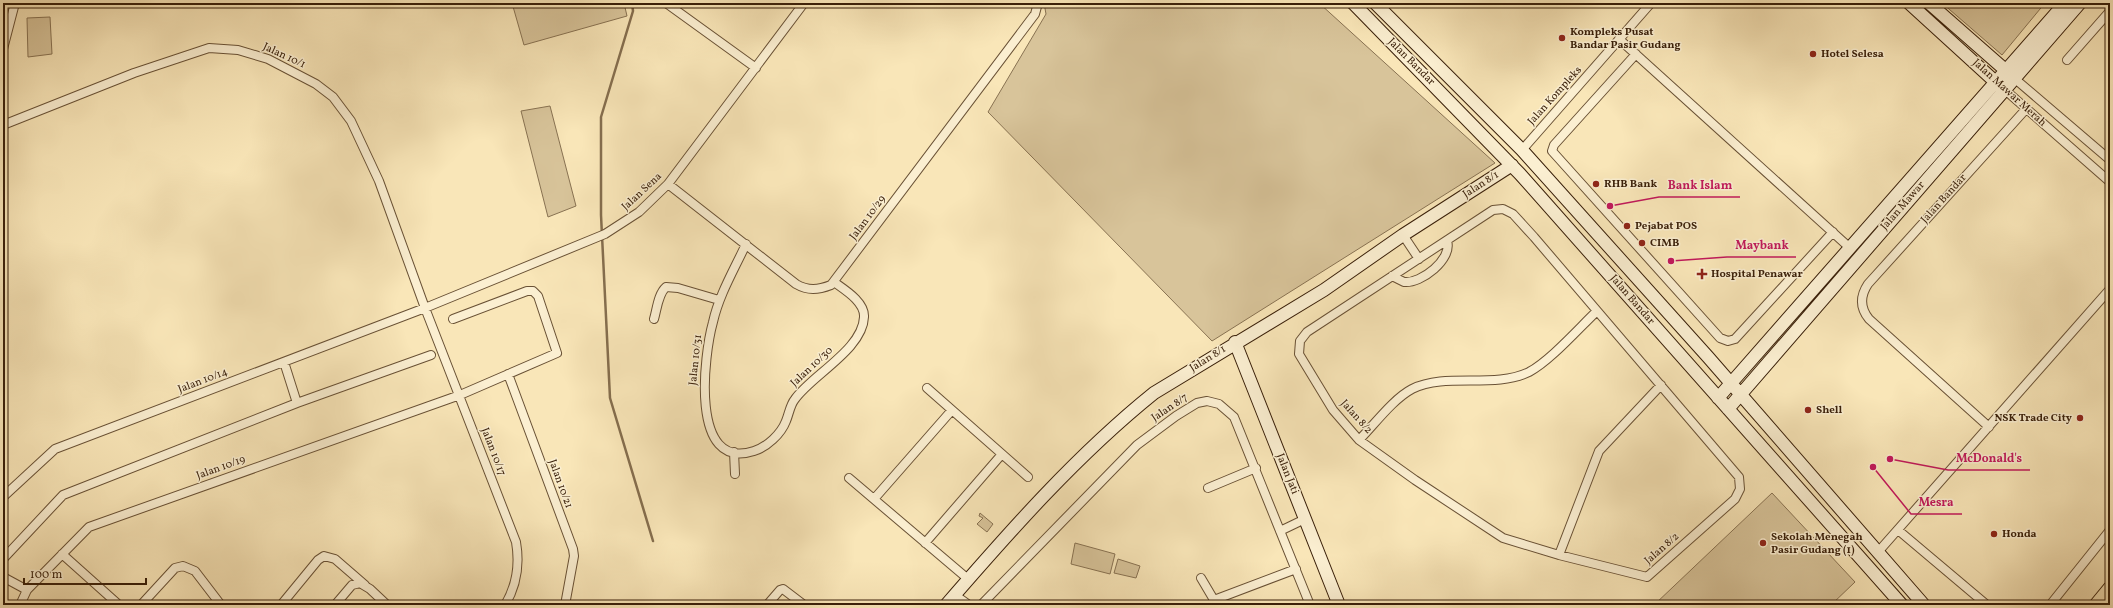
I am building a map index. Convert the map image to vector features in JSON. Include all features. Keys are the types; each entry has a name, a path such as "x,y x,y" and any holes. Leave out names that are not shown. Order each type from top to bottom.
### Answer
{"main road":[{"path":"2096,605 2110,588"}],"street":[{"path":"3,49 15,3"},
{"path":"666,3 756,68"},
{"name":"Jalan Sena","path":"425,308 605,234 639,212 668,184 804,3"},
{"name":"Jalan 10/29","path":"834,282 1035,14 1038,3"},
{"name":"Jalan Bandar","path":"1353,3 1512,165 1902,605"},
{"name":"Jalan Bandar","path":"1375,3 1522,150 1731,383 1924,605"},
{"name":"Jalan Kompleks","path":"1522,150 1651,3"},
{"name":"Jalan Mawar Merah","path":"1909,3 2000,86 2110,182"},
{"name":"Jalan Mawar Merah","path":"1929,3 2110,160"},
{"name":"Jalan Mawar","path":"1728,409 2010,74 2065,3"},
{"name":"Jalan Mawar","path":"2010,74 2080,3"},
{"path":"2067,60 2110,12"},
{"path":"1619,39 1850,248"},
{"name":"Jalan 10/1","path":"3,125 134,72 200,49 220,48 238,50 268,59 316,84 333,97 351,121 361,139 379,181 425,308"},
{"path":"1636,54 1554,145 1552,151 1720,338 1728,341 1735,339 1833,232"},
{"name":"Jalan Mawar","path":"1718,398 1850,248 2000,86"},
{"name":"Jalan Bandar","path":"1989,427 1870,319 1863,308 1862,295 1868,284 2026,109"},
{"name":"Jalan 8/1","path":"946,605 1052,488 1130,413 1154,393 1235,342 1324,290 1403,235 1512,165"},
{"path":"668,184 805,289 819,289 834,282"},
{"name":"Jalan 8/2","path":"1503,209 1508,211 1534,237 1737,473 1741,484 1737,497 1647,577 1559,555 1500,536 1415,480 1359,440 1333,410 1322,393 1299,354 1298,345 1301,337 1307,332 1419,259 1493,210 1503,209"},
{"path":"1403,235 1419,259"},
{"path":"1392,276 1407,283 1418,279 1444,259 1449,250 1447,241"},
{"name":"Jalan 10/31","path":"734,452 724,449 714,437 705,408 704,392 711,330 719,300 746,244"},
{"name":"Jalan 10/30","path":"734,452 754,451 772,440 785,425 795,398 846,350 861,331 864,316 863,310 854,298 834,282"},
{"path":"654,319 659,300 663,290 666,287 678,288 719,300"},
{"path":"1878,552 2110,289"},
{"name":"Jalan 10/19","path":"20,605 27,590 89,526 460,395 557,353 536,293 527,291 453,319"},
{"name":"Jalan 10/14","path":"3,497 54,449 425,308"},
{"name":"Jalan 10/17","path":"425,308 516,542 518,560 517,577 506,605"},
{"path":"1359,440 1399,399 1412,389 1443,382 1506,380 1530,371 1545,361 1597,310"},
{"name":"Jalan Jati","path":"1235,342 1339,605"},
{"path":"3,559 63,494 297,403 431,355"},
{"path":"284,362 297,403"},
{"name":"Jalan 10/21","path":"508,374 573,549 574,556 565,605"},
{"path":"1559,555 1599,451 1660,385"},
{"path":"927,388 1028,477"},
{"name":"Jalan 8/7","path":"982,605 1137,445 1176,416 1197,403 1209,401 1219,404 1231,413 1244,439 1310,605"},
{"path":"874,499 952,410"},
{"path":"734,452 735,474"},
{"path":"925,543 1002,454"},
{"path":"1208,488 1256,468"},
{"path":"849,478 968,579"},
{"path":"1280,531 1305,519"},
{"path":"1898,530 1987,605"},
{"path":"2050,605 2110,530"},
{"path":"62,554 120,605"},
{"path":"281,605 318,560 324,556 335,560 386,605"},
{"path":"141,605 175,568 183,566 195,571 221,605"},
{"path":"1201,578 1214,600 1296,569"},
{"path":"3,577 27,590"},
{"path":"335,605 352,585 360,583 365,585"},
{"path":"768,605 780,590 783,589 804,605"},
{"path":"955,595 970,605"}],"shaded area":[{"path":"512,3 624,3 627,16 524,45"},
{"path":"1044,3 1319,3 1495,163 1212,341 988,112 1046,14"},
{"path":"1942,3 2045,3 2002,55"},
{"path":"50,17 52,54 28,57 27,18"},
{"path":"550,106 576,206 548,217 521,111"},
{"name":"Sekolah Menegah Pasir Gudang (1)","path":"1772,493 1855,582 1831,605 1654,605"},
{"path":"980,513 993,524 987,532 977,524 983,518 979,516"},
{"path":"1075,543 1115,554 1110,574 1071,564"},
{"path":"1118,559 1140,566 1136,578 1114,573"}],"waterway":[{"path":"632,3 633,11 601,117 601,215 610,398 653,541"}],"place":[{"name":"Kompleks Pusat Bandar Pasir Gudang","path":"1562,38"},
{"name":"Hotel Selesa","path":"1813,54"},
{"name":"RHB Bank","path":"1596,184"},
{"name":"Bank Islam","path":"1610,206"},
{"name":"Pejabat POS","path":"1627,226"},
{"name":"CIMB","path":"1642,243"},
{"name":"Maybank","path":"1671,261"},
{"name":"Hospital Penawar","path":"1702,274"},
{"name":"Shell","path":"1808,410"},
{"name":"NSK Trade City","path":"2080,418"},
{"name":"McDonald's","path":"1890,459"},
{"name":"Mesra","path":"1873,467"},
{"name":"Honda","path":"1994,534"},
{"name":"Sekolah Menegah Pasir Gudang (1)","path":"1763,543"}]}
